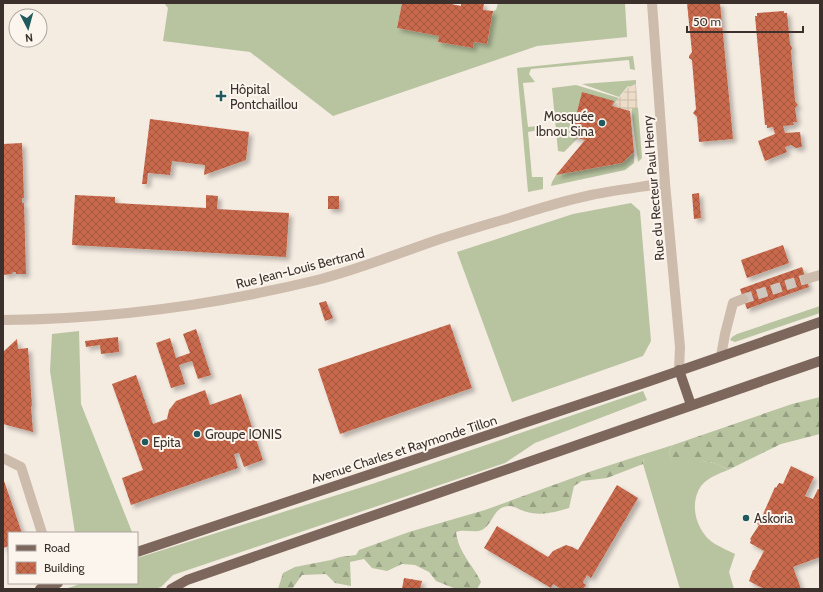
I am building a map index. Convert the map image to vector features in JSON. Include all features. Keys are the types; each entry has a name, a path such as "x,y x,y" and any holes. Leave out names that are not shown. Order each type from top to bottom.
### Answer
{"main road":[{"name":"Avenue Charles et Raymonde Tillon","path":"138,552 820,322"},
{"path":"171,589 187,580 820,361"},
{"path":"679,370 691,405"},
{"path":"40,589 55,584"}],"street":[{"name":"Rue du Recteur Paul Henry","path":"652,3 680,347 679,370"},
{"name":"Rue Jean-Louis Bertrand","path":"3,320 60,319 130,312 204,303 265,291 318,280 368,266 440,239 550,205 591,195 666,183"},
{"path":"806,279 820,274"},
{"path":"721,356 733,303 743,299"},
{"path":"3,458 21,468 42,532"}],"green space":[{"path":"164,3 402,3 397,28 439,36 438,42 473,48 474,42 487,44 493,11 496,10 498,3 625,3 627,37 537,46 333,116 250,52 163,41 168,8"},
{"path":"633,56 635,70 630,69 629,60 531,69 529,74 535,82 523,83 528,127 538,126 538,130 528,132 532,177 543,177 543,189 528,192 517,68"},
{"path":"636,80 636,84 630,87 628,86 619,97 582,84"},
{"path":"576,85 619,98 612,106 613,101 582,93 571,136 578,138 564,152 558,151 552,88"},
{"path":"631,108 638,108 642,158 638,162"},
{"path":"634,152 634,163 625,170 551,186 556,175 622,163"},
{"path":"631,203 640,211 651,341 643,356 512,402 457,252 573,214"},
{"path":"820,306 820,313 735,342 730,340 737,334"},
{"path":"79,331 81,404 132,532 75,532 50,371 52,334"},
{"path":"643,391 647,400 535,443 505,463 173,575 161,587 155,589 65,589 80,584 138,584 138,558 372,484"},
{"path":"820,397 820,434 781,444 728,470 722,466 701,461 672,462 669,452 673,445 792,404"},
{"path":"673,445 669,452 672,461 708,462 722,466 728,470 710,478 703,483 697,493 695,510 696,518 703,533 715,544 735,554 729,572 734,589 680,589 643,464 644,459 638,456"},
{"path":"638,456 644,458 643,464 607,478 582,481 574,486 569,508 538,514 511,506 504,507 497,511 488,525 482,530 456,532 463,552 481,582 477,589 456,589 436,581 429,572 415,565 402,564 387,571 372,568 364,559 350,562 351,586 335,583 326,574 302,575 292,589 278,589 283,573 295,567 356,555 359,550 409,532 485,510"}],"shaded area":[{"path":"636,84 638,108 632,108 632,111 630,111 612,106 629,86 630,87"}],"building":[{"path":"402,3 446,3 461,6 461,3 484,3 483,10 493,11 487,44 474,42 473,48 438,42 439,36 397,28"},
{"path":"687,3 720,3 733,139 699,142 697,117 693,113 696,109 692,60 689,58 692,52"},
{"path":"784,11 784,13 787,13 790,44 792,48 795,101 798,105 795,108 797,122 793,122 794,125 783,126 785,133 800,132 802,147 796,148 791,145 785,147 787,152 765,161 758,141 775,134 773,127 767,128 767,125 765,125 755,16 757,16 757,13"},
{"name":"Mosquée Ibnou Sina","path":"582,92 614,101 612,106 630,111 634,152 622,163 556,175 585,140 571,136"},
{"path":"150,119 249,132 246,160 204,175 205,165 172,161 170,175 148,173 147,184 142,184"},
{"path":"22,143 24,198 22,198 22,203 24,203 26,274 16,274 16,272 13,272 12,274 3,275 3,144"},
{"path":"699,193 701,218 694,219 692,194"},
{"path":"75,195 115,197 115,203 206,208 206,195 218,196 217,209 289,213 286,257 72,245"},
{"path":"328,196 339,196 339,209 328,209"},
{"path":"783,245 789,263 747,278 741,260"},
{"path":"802,267 809,287 747,309 740,289"},
{"path":"326,301 333,318 325,321 319,303"},
{"path":"450,324 472,388 340,434 318,369"},
{"path":"196,329 211,375 198,379 192,361 179,365 185,384 171,388 156,343 170,338 176,358 190,353 183,334"},
{"path":"118,337 119,352 101,354 100,345 86,347 85,341"},
{"path":"17,339 18,349 28,348 33,432 3,424 3,352"},
{"path":"136,375 153,424 167,419 169,410 176,401 205,390 210,405 241,394 263,460 244,467 239,453 234,454 238,468 131,505 122,478 143,470 112,384"},
{"path":"791,466 814,477 805,496 813,499 818,489 820,490 820,557 793,567 801,589 764,589 749,581 753,570 764,551 750,543 750,539 759,525 757,524 761,519 775,487 776,488 779,483 783,484"},
{"path":"3,478 22,532 8,532 8,546 3,548"},
{"path":"617,485 638,498 591,578 587,575 583,582 586,585 583,589 561,589 553,584 551,588 484,548 497,526 548,557 553,551 566,545 578,550"},
{"path":"404,578 422,581 420,589 402,589"}],"tunnel":[{"path":"743,299 806,279"}],"place":[{"name":"Hôpital Pontchaillou","path":"221,96"},
{"name":"Mosquée Ibnou Sina","path":"602,123"},
{"name":"Groupe IONIS","path":"197,434"},
{"name":"Epita","path":"145,442"},
{"name":"Askoria","path":"746,518"}]}
